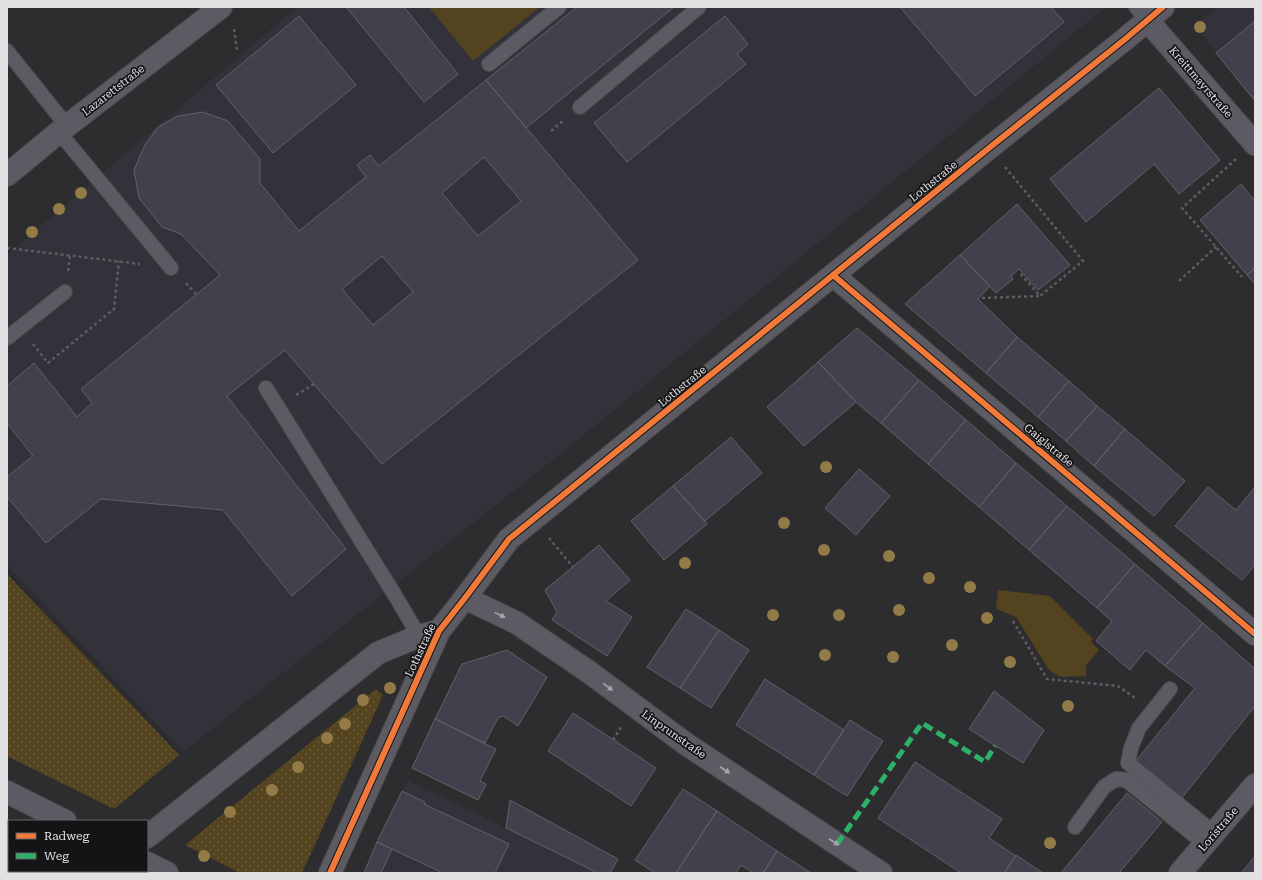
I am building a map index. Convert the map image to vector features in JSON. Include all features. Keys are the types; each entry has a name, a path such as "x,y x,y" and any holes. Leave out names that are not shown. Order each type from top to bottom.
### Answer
{"street":[{"name":"Lazarettstraße","path":"7,175 63,129 221,7"},
{"name":"Kreittmayrstraße","path":"1148,11 1254,143"},
{"name":"Lothstraße","path":"330,873 429,634 465,598 509,539 1124,40 1148,11"},
{"name":"Gaiglstraße","path":"833,275 1254,629"},
{"name":"Linprunstraße","path":"465,598 517,623 588,672 686,744 881,873"},
{"name":"Lothstraße","path":"148,836 378,653 429,634"},
{"name":"Loristraße","path":"1180,873 1255,785"},
{"path":"7,792 63,820"},
{"path":"148,864 167,873"}],"lane":[{"path":"489,64 559,7"},
{"path":"580,108 699,7"},
{"path":"7,51 63,129 171,268"},
{"path":"7,338 65,292"},
{"path":"266,388 389,586 429,634"},
{"path":"1170,689 1139,728 1131,748 1128,762 1209,838"},
{"path":"1075,828 1104,787 1116,779 1126,780 1209,838"}],"path":[{"path":"1242,277 1182,208 1254,143"},
{"path":"982,298 1040,296 1083,261 989,148"},
{"path":"1179,281 1216,247"},
{"path":"7,248 171,268 196,294"},
{"path":"20,328 48,363 114,309 119,261"},
{"path":"1019,272 1040,296"},
{"path":"534,519 573,567"},
{"path":"1013,621 1047,679 1118,686 1153,710"},
{"path":"613,740 622,725"}],"shaded area":[{"path":"297,7 1106,7 563,452 183,752 7,566 7,255"},
{"path":"429,7 540,7 473,61"},
{"path":"1217,7 1255,7 1255,101 1195,26"},
{"path":"7,574 179,755 114,809 7,756"},
{"path":"998,590 1050,596 1093,639 1091,642 1099,650 1086,666 1086,676 1060,677 1049,670 1016,617 996,609"},
{"path":"376,689 383,695 302,873 240,873 185,845"},
{"path":"407,780 473,812 598,873 364,873"}],"building":[{"path":"346,7 404,7 458,74 424,102"},
{"path":"577,7 674,7 526,128 486,80"},
{"path":"900,7 1051,7 1064,22 975,96"},
{"path":"299,16 356,85 273,153 216,85"},
{"path":"725,16 748,44 737,54 746,64 627,162 594,123"},
{"path":"1255,21 1255,101 1216,53"},
{"path":"486,80 638,260 382,464 285,350 227,396 346,549 292,596 223,510 101,499 46,543 7,497 8,476 33,456 7,423 7,386 34,363 77,417 92,403 81,389 220,275 181,234 162,227 139,198 134,170 145,145 158,127 178,116 203,112 228,121 260,159 260,183 299,231 366,177 357,165 370,155 379,166","holes":["484,157 521,201 478,236 442,193","382,256 413,292 373,325 342,289"]},
{"path":"1159,88 1220,160 1179,194 1154,164 1086,222 1050,179"},
{"path":"1241,184 1255,201 1255,268 1247,275 1200,220"},
{"path":"1017,204 1070,265 1038,290 1019,269 1011,276 1013,279 996,293 960,255"},
{"path":"960,255 990,286 978,299 1017,337 986,373 905,304"},
{"path":"1255,268 1255,284 1247,275"},
{"path":"857,328 919,380 881,423 856,402 818,362"},
{"path":"1017,337 1069,381 1038,417 986,373"},
{"path":"818,362 856,402 804,446 767,407"},
{"path":"919,380 966,420 928,464 881,423"},
{"path":"1069,381 1097,406 1066,441 1038,417"},
{"path":"1097,406 1125,429 1094,466 1066,441"},
{"path":"966,420 1016,463 979,507 928,464"},
{"path":"1125,429 1185,481 1154,516 1094,466"},
{"path":"731,437 762,473 705,521 673,486"},
{"path":"1016,463 1067,506 1029,550 979,507"},
{"path":"859,469 890,496 856,535 825,508"},
{"path":"673,486 707,524 664,560 631,521"},
{"path":"1208,487 1236,510 1255,487 1255,565 1242,580 1175,526"},
{"path":"1067,506 1135,564 1097,608 1029,550"},
{"path":"599,545 630,580 606,601 632,617 607,656 552,620 557,612 545,590"},
{"path":"1135,564 1203,623 1165,666 1146,650 1130,670 1096,641 1112,621 1097,608"},
{"path":"686,609 719,630 680,688 647,667"},
{"path":"1203,623 1255,669 1255,706 1181,799 1135,762 1195,688 1165,666"},
{"path":"719,630 749,650 711,708 680,688"},
{"path":"507,650 547,677 518,726 503,716 498,718 485,743 435,719 462,664"},
{"path":"765,679 844,730 814,775 736,725"},
{"path":"994,691 1044,730 1023,763 969,729"},
{"path":"573,713 656,768 631,806 548,751"},
{"path":"435,719 496,749 480,781 486,784 478,800 412,768"},
{"path":"850,720 883,741 847,796 814,775"},
{"path":"915,762 1002,819 989,838 1016,856 1004,873 961,873 878,818"},
{"path":"683,789 717,811 676,873 655,873 635,860"},
{"path":"402,791 425,802 424,804 509,844 495,873 443,873 377,842"},
{"path":"1127,793 1162,822 1119,873 1061,873"},
{"path":"510,800 618,859 610,873 598,873 506,828"},
{"path":"717,811 777,851 763,873 753,873 741,865 736,873 676,873"},
{"path":"7,837 8,872 20,872 7,873"},
{"path":"377,842 392,849 381,873 364,873"},
{"path":"777,851 811,873 763,873"},
{"path":"1016,855 1043,873 1004,873"},
{"path":"1255,856 1255,873 1243,873 1242,872"},
{"path":"79,872 81,873 56,873"}],"marked path":[{"path":"837,844 922,723 985,762 995,746"}],"cycle path":[{"path":"330,873 439,631 509,539 1163,7"},
{"path":"833,275 1255,634"}]}
